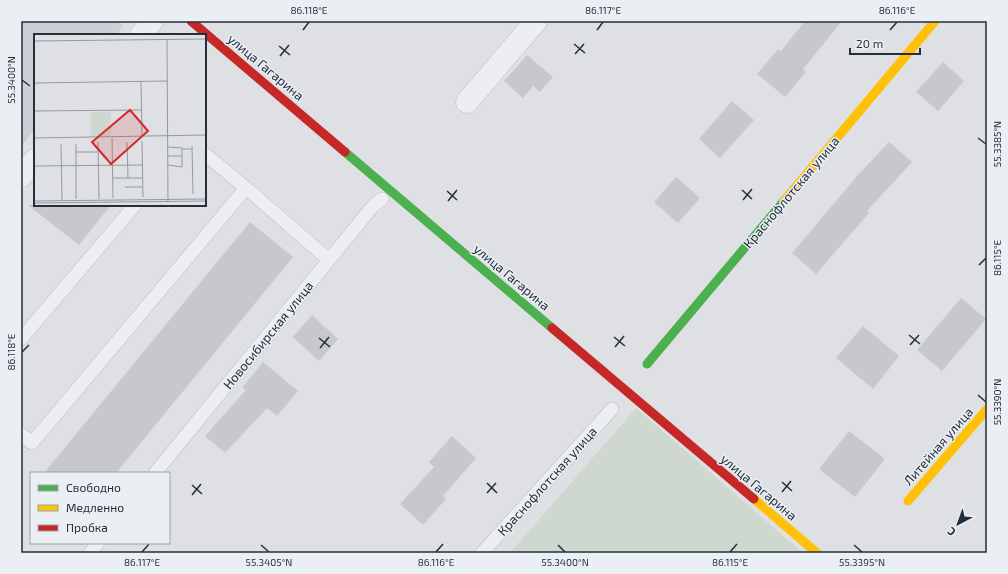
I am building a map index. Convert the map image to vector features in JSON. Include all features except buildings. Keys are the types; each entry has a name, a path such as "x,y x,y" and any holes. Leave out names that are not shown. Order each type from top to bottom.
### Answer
{"street":[{"path":"142,34 152,21"},
{"name":"улица Гагарина","path":"191,21 817,553"},
{"path":"467,102 536,21"},
{"name":"Краснофлотская улица","path":"647,364 935,21"},
{"path":"21,176 34,161"},
{"name":"Литейная улица","path":"908,500 987,410"}],"lane":[{"path":"206,155 329,260"},
{"path":"21,434 32,443 246,188"},
{"name":"Новосибирская улица","path":"156,472 373,206 382,198"},
{"path":"21,339 134,206"},
{"name":"Краснофлотская улица","path":"482,553 612,409"},
{"path":"90,553 97,544"}],"shaded area":[{"path":"21,21 118,21 123,26 117,34 34,34 34,131 21,146"},
{"path":"636,408 803,553 510,553"}],"traffic: fast":[{"path":"345,152 552,328"},
{"path":"647,364 784,201"}],"traffic: slow":[{"path":"784,201 935,21"},
{"path":"908,501 987,409"},
{"path":"754,499 817,553"}],"traffic: jam":[{"path":"191,21 345,152"},
{"path":"552,328 754,499"}]}
